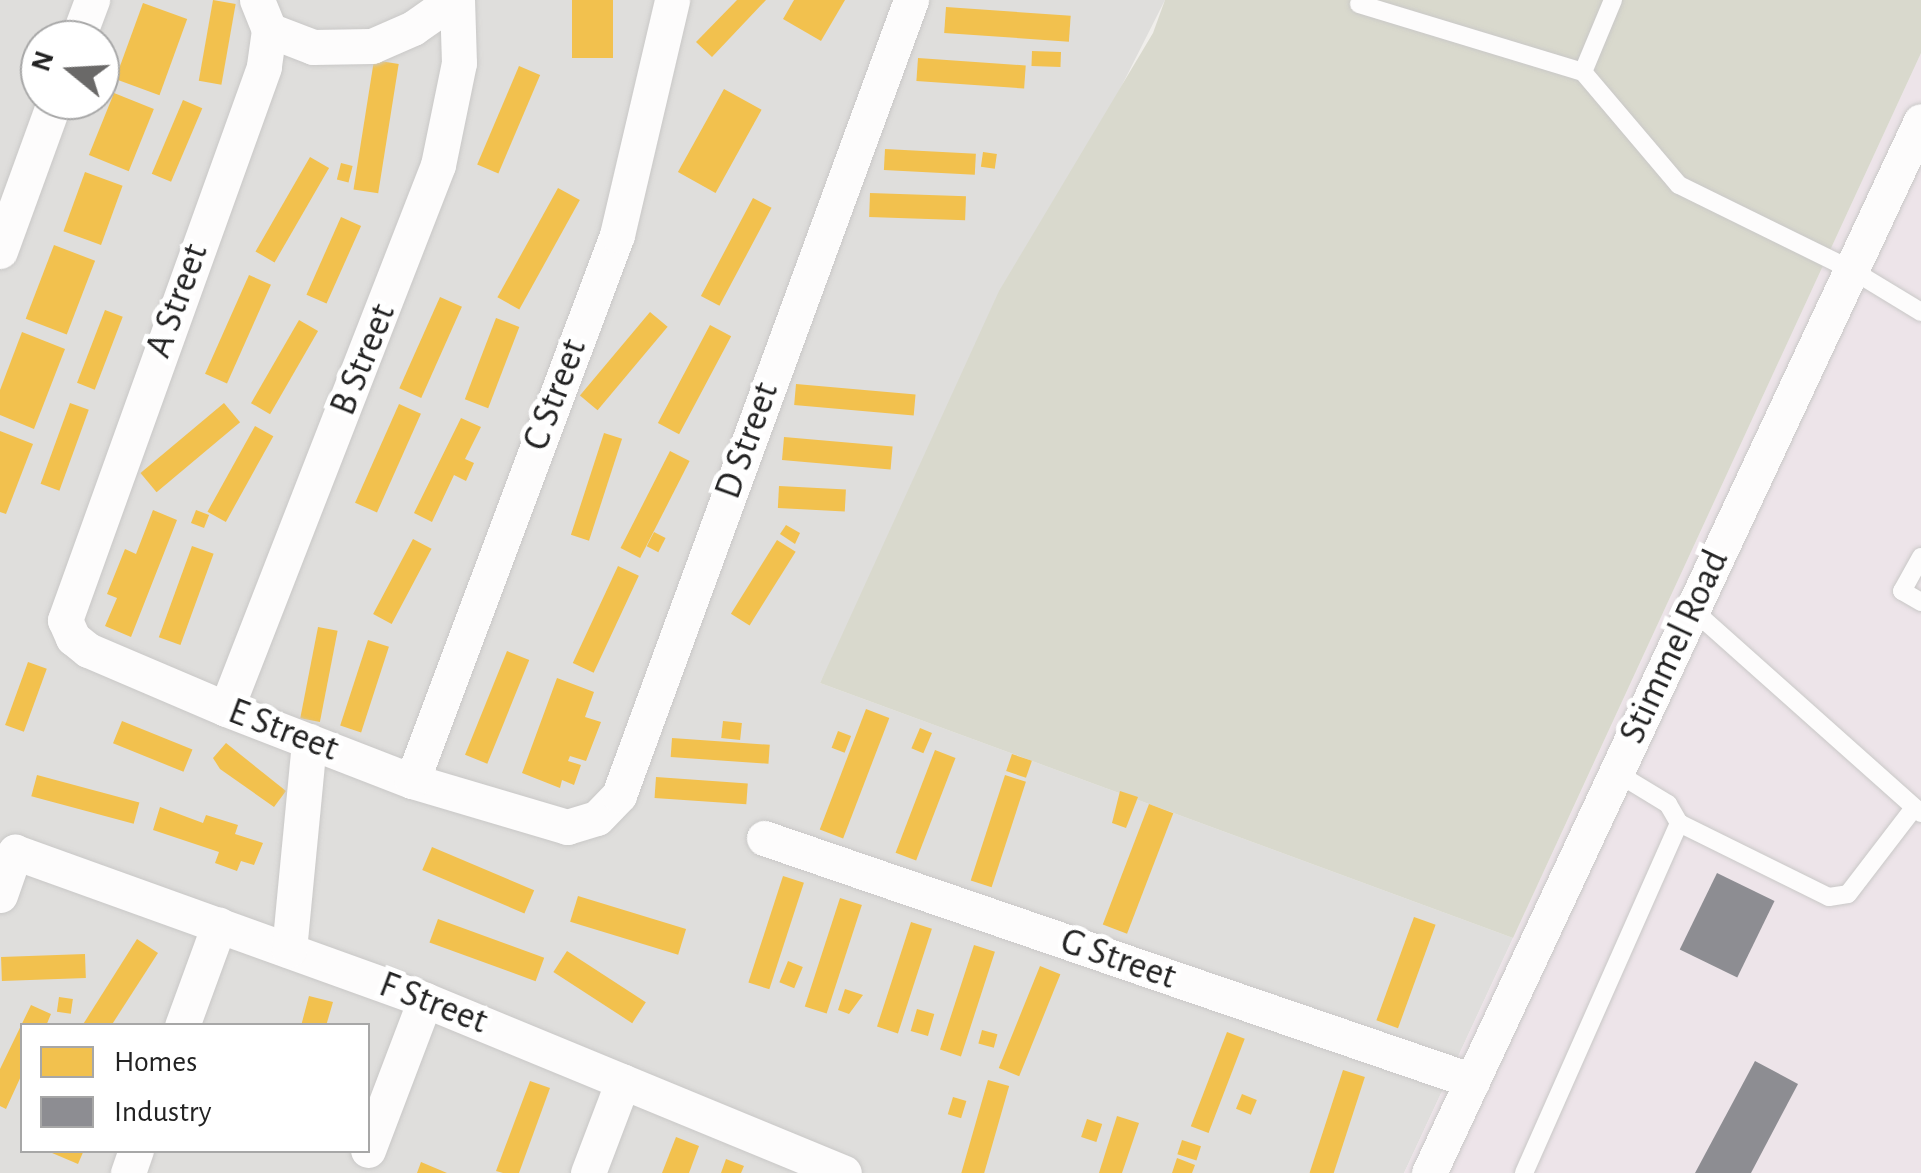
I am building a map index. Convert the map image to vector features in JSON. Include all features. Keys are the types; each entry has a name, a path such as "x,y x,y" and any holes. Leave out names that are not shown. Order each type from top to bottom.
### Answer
{"street":[{"path":"263,15 313,47 372,46 413,28 455,0"},
{"name":"B Street","path":"226,709 438,165 459,63 455,0"},
{"name":"C Street","path":"412,781 617,235 672,0"},
{"name":"D Street","path":"537,822 582,822 618,795 912,0"},
{"name":"A Street","path":"68,600 264,66 263,15"},
{"path":"0,251 48,120"},
{"name":"Stimmel Road","path":"1429,1173 1921,121"},
{"name":"E Street","path":"68,600 65,620 72,638 88,650 412,781 537,822"},
{"path":"289,950 309,741"},
{"name":"G Street","path":"764,838 1473,1081"},
{"name":"F Street","path":"0,896 16,852 425,1000 821,1168"},
{"path":"183,1023 219,925"},
{"path":"370,1142 425,1000"},
{"path":"588,1173 623,1081"}],"lane":[{"path":"1583,72 1613,0"},
{"path":"1359,4 1583,72 1678,185 1852,270 1921,312"},
{"path":"1921,557 1902,591 1921,602"},
{"path":"1616,773 1668,804 1679,822 1828,898 1848,894 1918,810 1693,610"},
{"path":"1524,1173 1679,822"}],"shaded area":[{"path":"0,0 1165,0 820,683 1513,938 1404,1173 0,1173"},
{"path":"1165,0 1921,0 1921,53 1513,938 820,683 999,291 1153,33"},
{"path":"1921,53 1921,1173 1404,1173 1513,938"}],"building: Homes":[{"path":"213,0 236,4 221,85 199,81"},
{"path":"572,0 613,0 613,58 572,58"},
{"path":"737,0 766,0 712,57 696,42"},
{"path":"794,0 845,0 821,41 783,19"},
{"path":"143,3 187,19 159,95 120,81 120,66"},
{"path":"946,7 1071,16 1069,42 944,33"},
{"path":"1032,51 1061,52 1060,67 1031,66"},
{"path":"918,58 1026,66 1024,88 916,81"},
{"path":"374,60 399,64 378,193 354,189"},
{"path":"519,66 540,75 498,173 477,164"},
{"path":"724,89 762,110 716,193 678,172"},
{"path":"120,95 154,109 129,171 89,155 103,120 120,120"},
{"path":"183,100 202,108 171,182 152,174"},
{"path":"885,149 976,154 975,175 884,170"},
{"path":"983,152 997,154 995,169 981,167"},
{"path":"310,157 329,168 275,262 256,251"},
{"path":"341,163 353,166 349,182 337,179"},
{"path":"85,172 123,186 101,245 63,231"},
{"path":"558,188 580,200 519,309 497,297"},
{"path":"870,193 966,196 965,220 869,217"},
{"path":"753,198 772,208 719,306 701,296"},
{"path":"341,217 361,226 327,304 306,295"},
{"path":"54,245 95,261 67,335 26,319"},
{"path":"249,275 271,285 227,383 205,374"},
{"path":"440,297 462,307 421,398 399,388"},
{"path":"105,310 123,317 95,390 77,383"},
{"path":"650,312 668,327 598,410 580,395"},
{"path":"496,318 519,327 488,408 465,399"},
{"path":"299,320 318,331 270,414 251,403"},
{"path":"710,325 731,336 679,434 658,423"},
{"path":"22,332 65,349 34,429 0,415 0,390"},
{"path":"796,384 916,394 914,415 794,405"},
{"path":"70,403 89,410 59,491 41,484"},
{"path":"224,403 240,422 157,492 141,473"},
{"path":"399,404 421,414 377,512 355,503"},
{"path":"461,418 481,427 465,459 474,463 466,481 454,475 432,522 414,513"},
{"path":"255,426 273,436 226,522 207,512"},
{"path":"0,431 33,444 6,514 0,512"},
{"path":"604,433 622,439 589,541 571,535"},
{"path":"784,437 893,446 891,469 782,460"},
{"path":"670,451 690,461 640,558 621,548"},
{"path":"779,486 846,490 845,511 778,508"},
{"path":"153,510 177,520 131,637 105,626 117,598 107,594 125,549 136,554"},
{"path":"196,510 209,515 204,528 191,523"},
{"path":"786,525 800,533 795,544 780,534"},
{"path":"654,532 666,538 658,552 647,546"},
{"path":"413,539 432,549 392,624 373,614"},
{"path":"777,540 796,552 750,625 731,614"},
{"path":"192,546 214,554 180,645 159,637"},
{"path":"618,566 639,576 594,673 573,663"},
{"path":"318,627 338,631 320,722 300,718"},
{"path":"368,640 389,647 361,732 340,726"},
{"path":"507,651 529,660 487,764 465,755"},
{"path":"28,662 47,669 24,732 5,725"},
{"path":"557,678 594,692 585,717 601,722 586,761 570,756 568,761 581,765 574,785 562,780 560,788 522,773"},
{"path":"866,709 889,718 843,838 820,829"},
{"path":"122,721 192,749 183,772 113,743"},
{"path":"723,721 742,723 740,740 721,738"},
{"path":"920,728 932,733 923,753 911,748"},
{"path":"838,731 851,736 845,753 832,748"},
{"path":"672,738 770,745 768,764 671,757"},
{"path":"226,743 286,791 274,807 220,769 213,758"},
{"path":"935,750 956,758 916,861 896,853"},
{"path":"1012,754 1032,761 1026,778 1006,771"},
{"path":"37,775 139,802 134,824 31,796"},
{"path":"1005,775 1026,782 992,887 971,881"},
{"path":"656,777 748,783 746,804 655,798"},
{"path":"1120,791 1138,797 1126,828 1112,823"},
{"path":"1149,804 1173,813 1127,934 1103,924"},
{"path":"160,807 203,823 206,815 238,825 235,834 263,843 254,865 241,861 237,871 215,863 219,852 153,830"},
{"path":"432,847 534,890 524,913 422,870"},
{"path":"783,876 804,883 769,989 748,983"},
{"path":"578,896 686,929 678,955 570,922"},
{"path":"840,898 862,905 827,1014 805,1006"},
{"path":"1414,917 1436,925 1398,1028 1376,1020"},
{"path":"438,919 544,958 536,981 429,942"},
{"path":"911,922 932,929 898,1033 877,1027"},
{"path":"137,939 158,953 113,1023 84,1023"},
{"path":"974,945 995,952 961,1056 940,1050"},
{"path":"567,951 646,1002 632,1023 553,972"},
{"path":"85,954 86,978 2,981 1,957"},
{"path":"788,961 803,967 794,988 779,982"},
{"path":"1040,966 1060,974 1019,1076 999,1068"},
{"path":"845,989 863,995 849,1014 838,1010"},
{"path":"309,996 333,1002 327,1023 302,1023"},
{"path":"59,997 73,999 71,1014 57,1012"},
{"path":"31,1005 51,1014 47,1023 22,1023"},
{"path":"917,1009 934,1014 928,1036 911,1031"},
{"path":"20,1028 20,1078 6,1109 0,1106 0,1069"},
{"path":"982,1030 997,1034 994,1048 978,1044"},
{"path":"1227,1032 1245,1039 1209,1133 1191,1126"},
{"path":"1343,1070 1365,1077 1334,1173 1310,1173"},
{"path":"988,1080 1009,1086 984,1173 961,1173"},
{"path":"530,1081 550,1088 519,1173 496,1171"},
{"path":"1242,1094 1257,1100 1251,1115 1236,1109"},
{"path":"953,1097 966,1101 961,1118 948,1114"},
{"path":"1117,1116 1139,1123 1122,1173 1099,1173"},
{"path":"1087,1119 1102,1124 1096,1142 1081,1137"},
{"path":"676,1137 699,1146 689,1173 662,1173"},
{"path":"1182,1140 1201,1146 1196,1160 1177,1154"},
{"path":"52,1153 83,1153 78,1164"},
{"path":"1177,1158 1195,1165 1192,1173 1172,1173"},
{"path":"726,1159 744,1166 741,1173 721,1173"},
{"path":"421,1162 447,1173 417,1173"}],"building: Industry":[{"path":"1717,873 1775,901 1737,977 1680,949"},
{"path":"1755,1061 1798,1084 1751,1173 1695,1173"}]}
